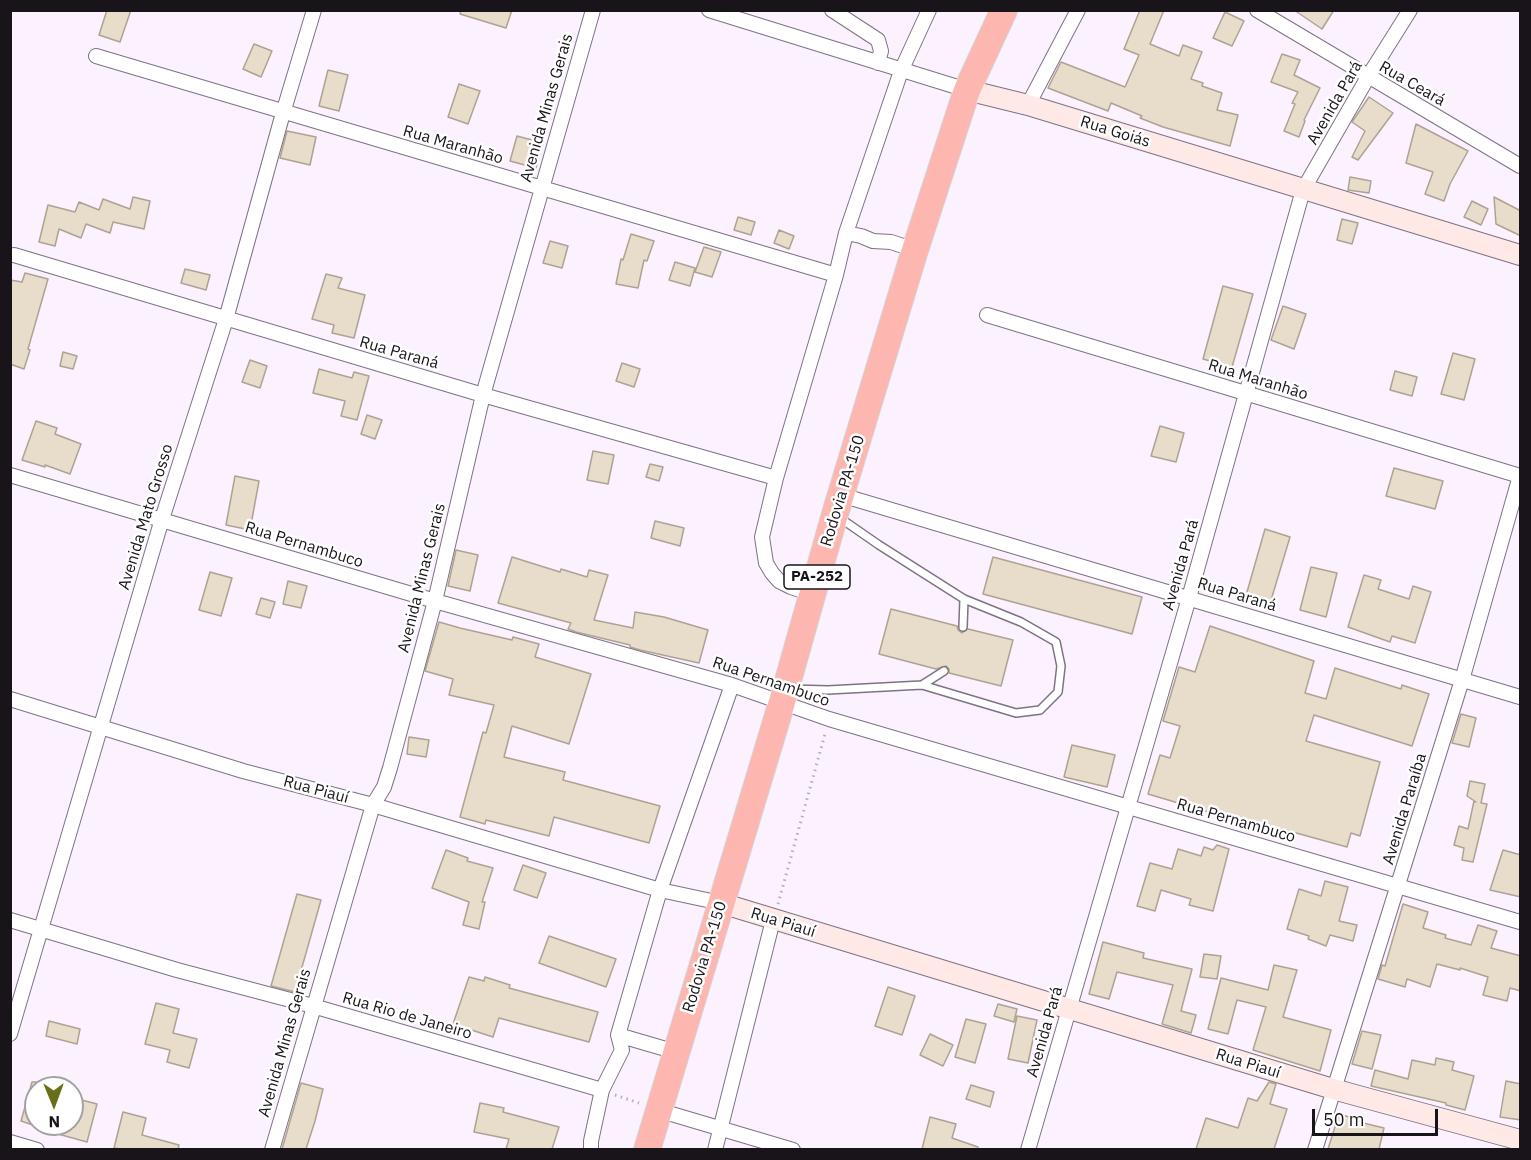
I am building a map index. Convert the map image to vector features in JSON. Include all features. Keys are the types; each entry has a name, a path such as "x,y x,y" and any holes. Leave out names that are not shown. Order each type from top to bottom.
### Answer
{"highway":[{"name":"Rodovia PA-150","path":"647,1149 915,250 967,90 1004,10"}],"street":[{"name":"Avenida Mato Grosso","path":"10,1034 162,519 226,319 314,10"},
{"name":"Avenida Minas Gerais","path":"272,1149 373,805 384,787 390,768 435,601 483,395 593,10"},
{"name":"Rua Goiás","path":"709,10 901,71 1028,105 1521,255"},
{"path":"832,10 878,40 881,51 878,63"},
{"path":"812,594 779,581 766,563 762,537 776,478 836,275 846,233 901,71 929,10"},
{"path":"1028,105 1078,10"},
{"name":"Rua Ceará","path":"1257,10 1521,166"},
{"name":"Avenida Pará","path":"1028,1149 1189,598 1303,190 1368,77 1410,10"},
{"name":"Rua Maranhão","path":"96,56 836,275"},
{"path":"846,233 873,241 891,242 915,250"},
{"name":"Rua Paraná","path":"14,255 483,395 776,478"},
{"name":"Rua Maranhão","path":"987,315 1520,476"},
{"name":"Rua Pernambuco","path":"10,475 435,601 732,685 784,695 829,719 1521,922"},
{"name":"Avenida Paraíba","path":"1315,1149 1462,680 1520,476"},
{"name":"Rua Paraná","path":"838,505 1189,598 1521,697"},
{"path":"591,1149 602,1090 622,1050 618,1035 660,890 732,685"},
{"name":"Rua Piauí","path":"10,699 243,771 373,805 660,890 721,903 1334,1089 1521,1140"},
{"name":"Rua Rio de Janeiro","path":"10,920 177,970 313,1006 602,1090"},
{"path":"715,1149 773,920"},
{"path":"618,1035 676,1052"},
{"path":"658,1110 793,1149"},
{"path":"10,1142 37,1149"}],"lane":[{"path":"784,695 828,690 922,685 1016,712 1040,710 1058,692 1061,666 1056,642 1021,622 964,599 879,545 838,505"},
{"path":"963,627 964,599"},
{"path":"922,685 944,671"}],"path":[{"path":"773,920 829,719"},
{"path":"602,1090 658,1110"}],"building":[{"path":"107,10 131,10 120,42 99,35"},
{"path":"461,10 512,10 506,28 460,14"},
{"path":"1140,10 1164,10 1150,44 1179,56 1183,45 1202,52 1191,79 1203,83 1202,86 1222,93 1217,110 1238,115 1230,146 1163,127 1111,103 1108,111 1048,88 1061,62 1125,87 1139,55 1124,49"},
{"path":"1294,10 1334,10 1322,29"},
{"path":"1225,12 1244,21 1232,46 1213,38"},
{"path":"254,44 272,51 261,77 243,69"},
{"path":"1282,54 1300,60 1294,75 1320,88 1304,120 1299,137 1284,131 1295,104 1292,103 1298,92 1271,82"},
{"path":"328,70 348,75 339,111 319,106"},
{"path":"459,84 480,91 468,124 448,117"},
{"path":"1369,97 1393,113 1358,160 1352,157 1365,131 1352,122"},
{"path":"1416,124 1468,151 1450,184 1444,201 1425,194 1433,172 1406,163"},
{"path":"287,131 316,137 310,165 280,158"},
{"path":"517,136 543,143 536,168 510,161"},
{"path":"1350,177 1371,181 1369,193 1348,190"},
{"path":"133,197 150,201 144,229 113,222 110,233 86,224 81,238 59,229 55,246 39,242 48,205 75,212 79,202 99,210 103,199 130,209"},
{"path":"1494,197 1521,211 1521,236 1496,224"},
{"path":"1472,201 1488,209 1481,225 1464,217"},
{"path":"738,217 755,222 751,235 734,230"},
{"path":"1342,219 1358,223 1352,244 1337,240"},
{"path":"779,230 794,236 789,249 774,243"},
{"path":"631,234 654,241 647,261 644,260 638,288 616,284 621,259 623,260"},
{"path":"550,241 568,246 562,268 543,263"},
{"path":"704,247 721,252 712,277 695,272"},
{"path":"675,262 695,268 690,286 669,280"},
{"path":"185,269 210,275 206,290 181,283"},
{"path":"25,273 48,279 24,369 10,364 10,280 22,282"},
{"path":"326,274 342,278 338,288 365,295 354,338 332,333 334,325 312,319"},
{"path":"1223,286 1253,294 1232,367 1203,359"},
{"path":"1283,306 1306,314 1294,349 1271,340"},
{"path":"63,352 77,356 73,369 60,366"},
{"path":"1453,353 1475,359 1464,400 1441,394"},
{"path":"250,360 267,366 260,388 242,382"},
{"path":"622,363 640,369 634,387 616,381"},
{"path":"319,369 352,378 354,372 369,376 357,420 341,416 345,401 313,393"},
{"path":"1395,371 1417,377 1412,396 1390,390"},
{"path":"367,415 382,420 375,439 361,434"},
{"path":"36,421 57,428 55,434 81,444 70,474 22,460"},
{"path":"1160,426 1184,433 1176,462 1151,456"},
{"path":"593,451 614,455 608,484 587,480"},
{"path":"650,464 663,467 659,481 646,477"},
{"path":"1394,468 1443,481 1435,509 1386,496"},
{"path":"235,476 259,481 250,530 226,525"},
{"path":"655,521 684,528 680,546 651,538"},
{"path":"1265,529 1290,537 1269,607 1245,599"},
{"path":"456,550 478,555 470,591 448,586"},
{"path":"512,557 560,572 561,569 587,577 589,570 608,575 594,620 633,628 635,612 664,617 708,630 699,663 640,650 630,645 576,632 568,629 571,623 498,603"},
{"path":"993,557 1142,597 1132,634 983,594"},
{"path":"1311,567 1337,573 1326,617 1300,610"},
{"path":"210,572 232,578 221,616 199,610"},
{"path":"1364,575 1381,580 1378,589 1409,599 1413,586 1431,592 1415,643 1392,636 1390,642 1348,627"},
{"path":"288,581 307,586 301,608 283,604"},
{"path":"261,598 275,602 270,618 256,614"},
{"path":"891,609 957,626 962,633 968,629 1013,640 1001,686 949,673 946,666 936,669 879,654"},
{"path":"439,622 512,640 513,637 539,644 535,657 591,674 569,744 512,726 504,757 565,772 563,780 660,806 649,843 554,817 549,836 486,820 485,824 460,817 483,732 486,733 494,705 449,695 453,679 425,671"},
{"path":"1210,626 1314,661 1305,693 1326,699 1335,668 1401,689 1402,685 1429,694 1412,746 1314,715 1306,741 1380,762 1360,836 1351,833 1347,847 1278,828 1276,832 1148,794 1160,755 1170,758 1180,726 1163,721 1179,667 1195,672"},
{"path":"1461,714 1476,718 1469,747 1452,743"},
{"path":"409,737 429,740 426,757 407,754"},
{"path":"1072,745 1115,755 1107,787 1064,777"},
{"path":"1470,781 1485,784 1481,803 1487,804 1473,862 1462,860 1464,848 1454,845 1459,826 1468,829 1474,801 1476,802 1467,796"},
{"path":"1217,845 1229,849 1213,911 1189,905 1191,899 1161,890 1155,911 1137,906 1150,863 1172,869 1178,849 1201,856 1204,847 1213,850"},
{"path":"446,850 468,858 467,861 493,868 482,902 485,902 479,929 463,925 469,902 432,888"},
{"path":"1503,850 1521,855 1521,897 1490,890"},
{"path":"523,865 546,873 537,898 514,890"},
{"path":"1325,881 1348,887 1339,921 1357,925 1353,941 1330,935 1326,946 1308,939 1309,936 1287,929 1299,889 1321,896"},
{"path":"297,894 321,900 295,992 271,986"},
{"path":"1403,904 1428,912 1423,928 1446,935 1445,938 1471,945 1478,925 1497,931 1491,948 1521,956 1521,991 1510,988 1507,1001 1483,995 1488,977 1460,968 1460,970 1437,964 1430,987 1407,979 1405,987 1378,979 1382,965 1385,966"},
{"path":"549,936 616,959 606,987 539,963"},
{"path":"1103,942 1144,953 1143,958 1192,969 1181,1011 1196,1015 1191,1033 1162,1024 1173,985 1117,972 1109,999 1089,994"},
{"path":"1204,954 1221,956 1217,979 1200,977"},
{"path":"1274,965 1297,970 1283,1017 1331,1030 1320,1071 1253,1050 1266,1007 1237,1000 1228,1034 1208,1029 1221,978 1268,990"},
{"path":"469,977 484,981 485,977 510,985 509,988 598,1012 589,1042 499,1018 493,1037 453,1024"},
{"path":"888,987 915,996 902,1035 875,1026"},
{"path":"156,1003 179,1009 173,1033 197,1039 189,1068 167,1062 170,1050 145,1044"},
{"path":"998,1004 1017,1009 1014,1022 994,1016"},
{"path":"1017,1016 1037,1020 1028,1063 1008,1059"},
{"path":"966,1019 986,1024 975,1063 955,1057"},
{"path":"49,1021 80,1029 77,1044 46,1036"},
{"path":"1362,1031 1381,1035 1372,1069 1352,1064"},
{"path":"930,1034 953,1045 943,1066 920,1055"},
{"path":"1436,1058 1454,1062 1452,1070 1474,1076 1465,1110 1446,1105 1446,1103 1371,1086 1375,1070 1408,1079 1412,1060 1435,1065"},
{"path":"1506,1081 1521,1084 1521,1120 1500,1117"},
{"path":"1269,1082 1276,1084 1270,1104 1287,1109 1274,1149 1196,1149 1206,1118 1238,1128 1248,1098 1257,1101"},
{"path":"301,1083 323,1089 315,1121 306,1149 282,1149"},
{"path":"971,1085 994,1092 990,1107 966,1099"},
{"path":"84,1101 97,1104 87,1142 65,1136 84,1136"},
{"path":"480,1103 504,1108 503,1112 559,1127 552,1149 506,1149 509,1139 474,1132"},
{"path":"123,1112 146,1118 142,1135 179,1145 178,1149 114,1148"},
{"path":"1339,1114 1384,1128 1379,1149 1328,1149"},
{"path":"930,1117 956,1124 952,1138 978,1147 978,1149 922,1149"}]}
